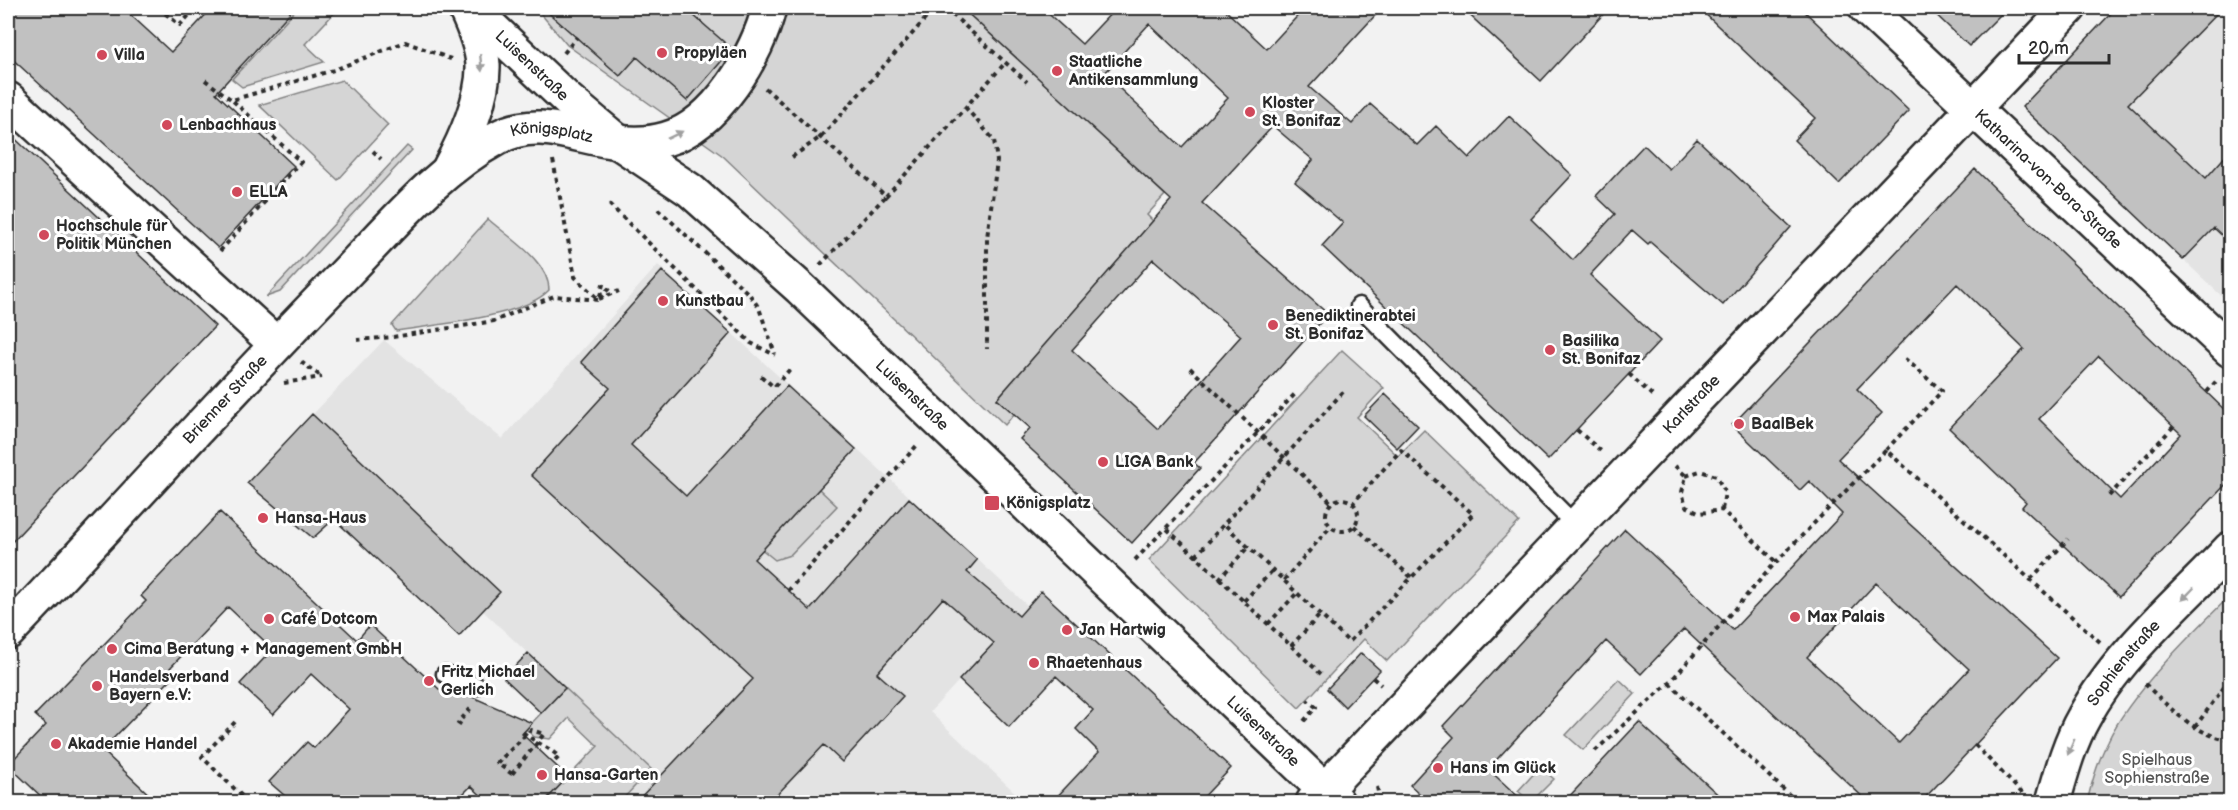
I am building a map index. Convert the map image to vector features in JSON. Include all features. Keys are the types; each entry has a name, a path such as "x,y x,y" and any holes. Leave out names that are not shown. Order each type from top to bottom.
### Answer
{"street":[{"path":"447,171 470,125 483,72 476,37 465,8"},
{"name":"Luisenstraße","path":"471,8 568,100 618,142 690,190 800,288 1325,798"},
{"name":"Königsplatz","path":"447,171 501,135 540,125 618,142 666,139 681,133 722,99 754,50 769,8"},
{"name":"Katharina-von-Bora-Straße","path":"1866,8 2230,350"},
{"name":"Karlstraße","path":"1325,798 1575,525 2070,8"},
{"path":"8,99 276,344"},
{"name":"Brienner Straße","path":"8,632 276,344 447,171"},
{"name":"Sophienstraße","path":"2053,802 2067,754 2084,716 2122,662 2230,549"}],"lane":[{"path":"1359,306 1575,525"},
{"path":"445,674 477,686"}],"path":[{"path":"158,8 180,25 196,8"},
{"path":"792,157 822,136 935,8"},
{"path":"945,8 1027,82"},
{"path":"564,54 577,38"},
{"path":"232,100 334,70 405,42 455,60"},
{"path":"800,288 1006,62"},
{"path":"205,80 232,100 301,162 219,252"},
{"path":"763,86 822,136 886,196"},
{"path":"965,107 994,140 997,161 987,238 987,349"},
{"path":"373,151 381,159"},
{"path":"551,151 575,277 599,300"},
{"path":"609,204 751,342 775,355 759,308 750,295 650,202"},
{"path":"599,300 604,280"},
{"path":"599,300 612,285"},
{"path":"357,340 393,337 494,321 554,296 599,300 619,291"},
{"path":"1595,751 1669,683 1776,562 1942,391 1903,357"},
{"path":"761,376 774,387 790,368"},
{"path":"1190,368 1332,503"},
{"path":"1629,375 1651,394"},
{"path":"1196,556 1283,456 1343,392"},
{"path":"1135,560 1295,394"},
{"path":"788,591 938,421"},
{"path":"2109,496 2173,427"},
{"path":"1577,430 1598,449"},
{"path":"1651,445 1686,476"},
{"path":"1224,524 1349,642 1473,514 1401,450 1353,503"},
{"path":"1886,450 2195,727 2220,739 2230,740"},
{"path":"1686,476 1700,471 1716,476 1725,492 1722,510"},
{"path":"1686,476 1682,492 1686,506 1700,513 1722,510"},
{"path":"1340,499 1353,503 1358,517 1354,526 1345,531 1330,526 1326,517 1332,503 1340,499"},
{"path":"1722,510 1776,562"},
{"path":"1284,580 1330,526"},
{"path":"1354,526 1411,577"},
{"path":"1167,529 1321,674"},
{"path":"2031,579 2068,539"},
{"path":"1219,579 1248,547"},
{"path":"1244,601 1273,570"},
{"path":"1268,624 1297,593"},
{"path":"1291,646 1320,615"},
{"path":"2195,727 2230,680"},
{"path":"1669,683 1797,802"},
{"path":"1304,721 1316,707 1307,700"},
{"path":"461,725 458,723 471,708"},
{"path":"235,722 202,757 248,802"},
{"path":"531,730 544,734 540,743 513,774 497,763 525,733 531,730"},
{"path":"525,733 549,746 559,757 553,764"},
{"path":"1975,745 2025,795 2053,802"},
{"path":"497,760 513,774"},
{"path":"1377,787 1380,802"}],"shaded area":[{"path":"2116,8 2230,8 2230,304 2022,107"},
{"path":"658,265 1028,606 930,712 1025,802 620,802 651,769 483,611 459,636 270,459 384,340 502,439"}],"green space":[{"path":"297,8 339,8 305,44 324,62 242,87 232,79"},
{"path":"536,8 981,8 973,17 1165,195 1147,215 1153,221 997,399 1014,414 1005,425 723,156 567,45"},
{"path":"342,80 388,125 338,180 259,105"},
{"path":"407,146 412,150 280,292 266,297"},
{"path":"488,219 535,260 547,279 549,290 520,307 500,313 455,323 396,331 392,325"},
{"path":"1342,350 1384,388 1357,417 1398,456 1424,430 1519,522 1387,661 1364,639 1299,708 1149,560"},
{"path":"819,489 837,506 790,555 775,560 754,543"},
{"name":"Spielhaus Sophienstraße","path":"2230,596 2230,802 2087,802 2104,749 2131,704 2163,665"},
{"path":"1619,679 1635,694 1583,750 1566,735"},
{"path":"565,688 651,769 620,802 544,802 598,746 569,718 550,739 534,737 526,729"},
{"path":"1540,767 1554,779 1531,802 1518,791"}],"building":[{"name":"Lenbachhaus","path":"8,8 123,8 171,52 212,8 294,8 216,93 294,166 218,248 8,55"},
{"name":"Propyläen","path":"543,8 685,8 732,49 687,101 637,57 620,76"},
{"path":"962,8 1042,8 1082,44 1116,8 1223,8 1267,49 1305,8 1382,8 1309,87 1352,124 1370,104 1417,145 1436,126 1469,158 1509,116 1572,175 1531,219 1573,260 1615,214 1596,196 1644,145 1669,169 1697,139 1791,227 1723,305 1650,242 1648,244 1632,230 1590,275 1660,341 1548,460 1322,246 1343,223 1295,182 1313,160 1273,126 1202,203 1328,314 1194,463 1200,468 1132,543 1020,439 1030,428 997,399 1171,200","holes":["1149,24 1228,98 1182,147 1104,74","1153,259 1241,336 1158,429 1072,350"]},
{"path":"1462,8 1609,8 1541,81"},
{"path":"1699,8 1801,8 1909,111 1839,184 1794,140 1815,118"},
{"path":"1929,8 2007,8 1969,46"},
{"path":"2116,8 2222,8 2128,104 2206,178 2230,151 2230,243 2214,228 2183,260 2022,107"},
{"path":"8,132 215,326 8,546"},
{"path":"1975,169 2230,415 2230,480 2119,597 2022,507 2026,502 1949,428 2024,349 1957,284 1857,389 1882,413 1838,459 2057,658 1921,802 1868,802 1684,629 1641,674 1606,641 1488,769 1524,802 1429,802 1410,785 1454,737 1443,726 1625,529 1733,630 1842,514 1809,481 1800,490 1732,425","holes":["2099,356 2181,434 2120,499 2039,419","1876,583 1969,669 1899,743 1807,657"]},
{"path":"662,271 731,333 631,445 686,496 787,386 856,449 754,559 810,610 909,498 977,560 967,572 1019,616 1041,591 1231,768 1199,802 1052,802 1099,752 1076,729 1093,710 1056,676 1009,727 959,680 994,643 943,598 877,673 903,696 842,762 824,745 770,802 636,802 753,679 531,475 610,388 581,362"},
{"path":"1385,394 1418,426 1397,448 1364,416"},
{"path":"312,414 500,592 459,636 334,519 313,538 247,483"},
{"path":"220,512 357,640 370,625 440,690 445,685 532,723 522,734 568,777 544,802 488,802 471,786 455,802 292,802 269,782 307,742 314,748 349,709 311,674 273,715 240,684 273,649 228,607 170,668 176,674 102,750 157,802 47,802 8,765 46,725 35,715 146,601 141,596"},
{"path":"528,653 565,688 541,713 504,678"},
{"path":"1361,653 1380,670 1345,707 1327,689"},
{"path":"1639,722 1726,802 1564,802"}],"place":[{"name":"Propyläen","path":"662,53"},
{"name":"Villa","path":"102,55"},
{"name":"Staatliche Antikensammlung","path":"1057,71"},
{"name":"Kloster St. Bonifaz","path":"1250,112"},
{"name":"Lenbachhaus","path":"167,125"},
{"name":"ELLA","path":"237,192"},
{"name":"Hochschule für Politik München","path":"44,235"},
{"name":"Kunstbau","path":"663,301"},
{"name":"Benediktinerabtei St. Bonifaz","path":"1273,325"},
{"name":"Basilika St. Bonifaz","path":"1550,350"},
{"name":"BaalBek","path":"1739,424"},
{"name":"LIGA Bank","path":"1103,462"},
{"name":"Königsplatz","path":"992,503"},
{"name":"Hansa-Haus","path":"263,518"},
{"name":"Max Palais","path":"1795,617"},
{"name":"Café Dotcom","path":"269,619"},
{"name":"Jan Hartwig","path":"1067,630"},
{"name":"Cima Beratung + Management GmbH","path":"112,649"},
{"name":"Rhaetenhaus","path":"1034,663"},
{"name":"Fritz Michael Gerlich","path":"429,681"},
{"name":"Handelsverband Bayern e.V:","path":"97,686"},
{"name":"Akademie Handel","path":"56,744"},
{"name":"Hans im Glück","path":"1438,768"},
{"name":"Hansa-Garten","path":"542,775"}]}
